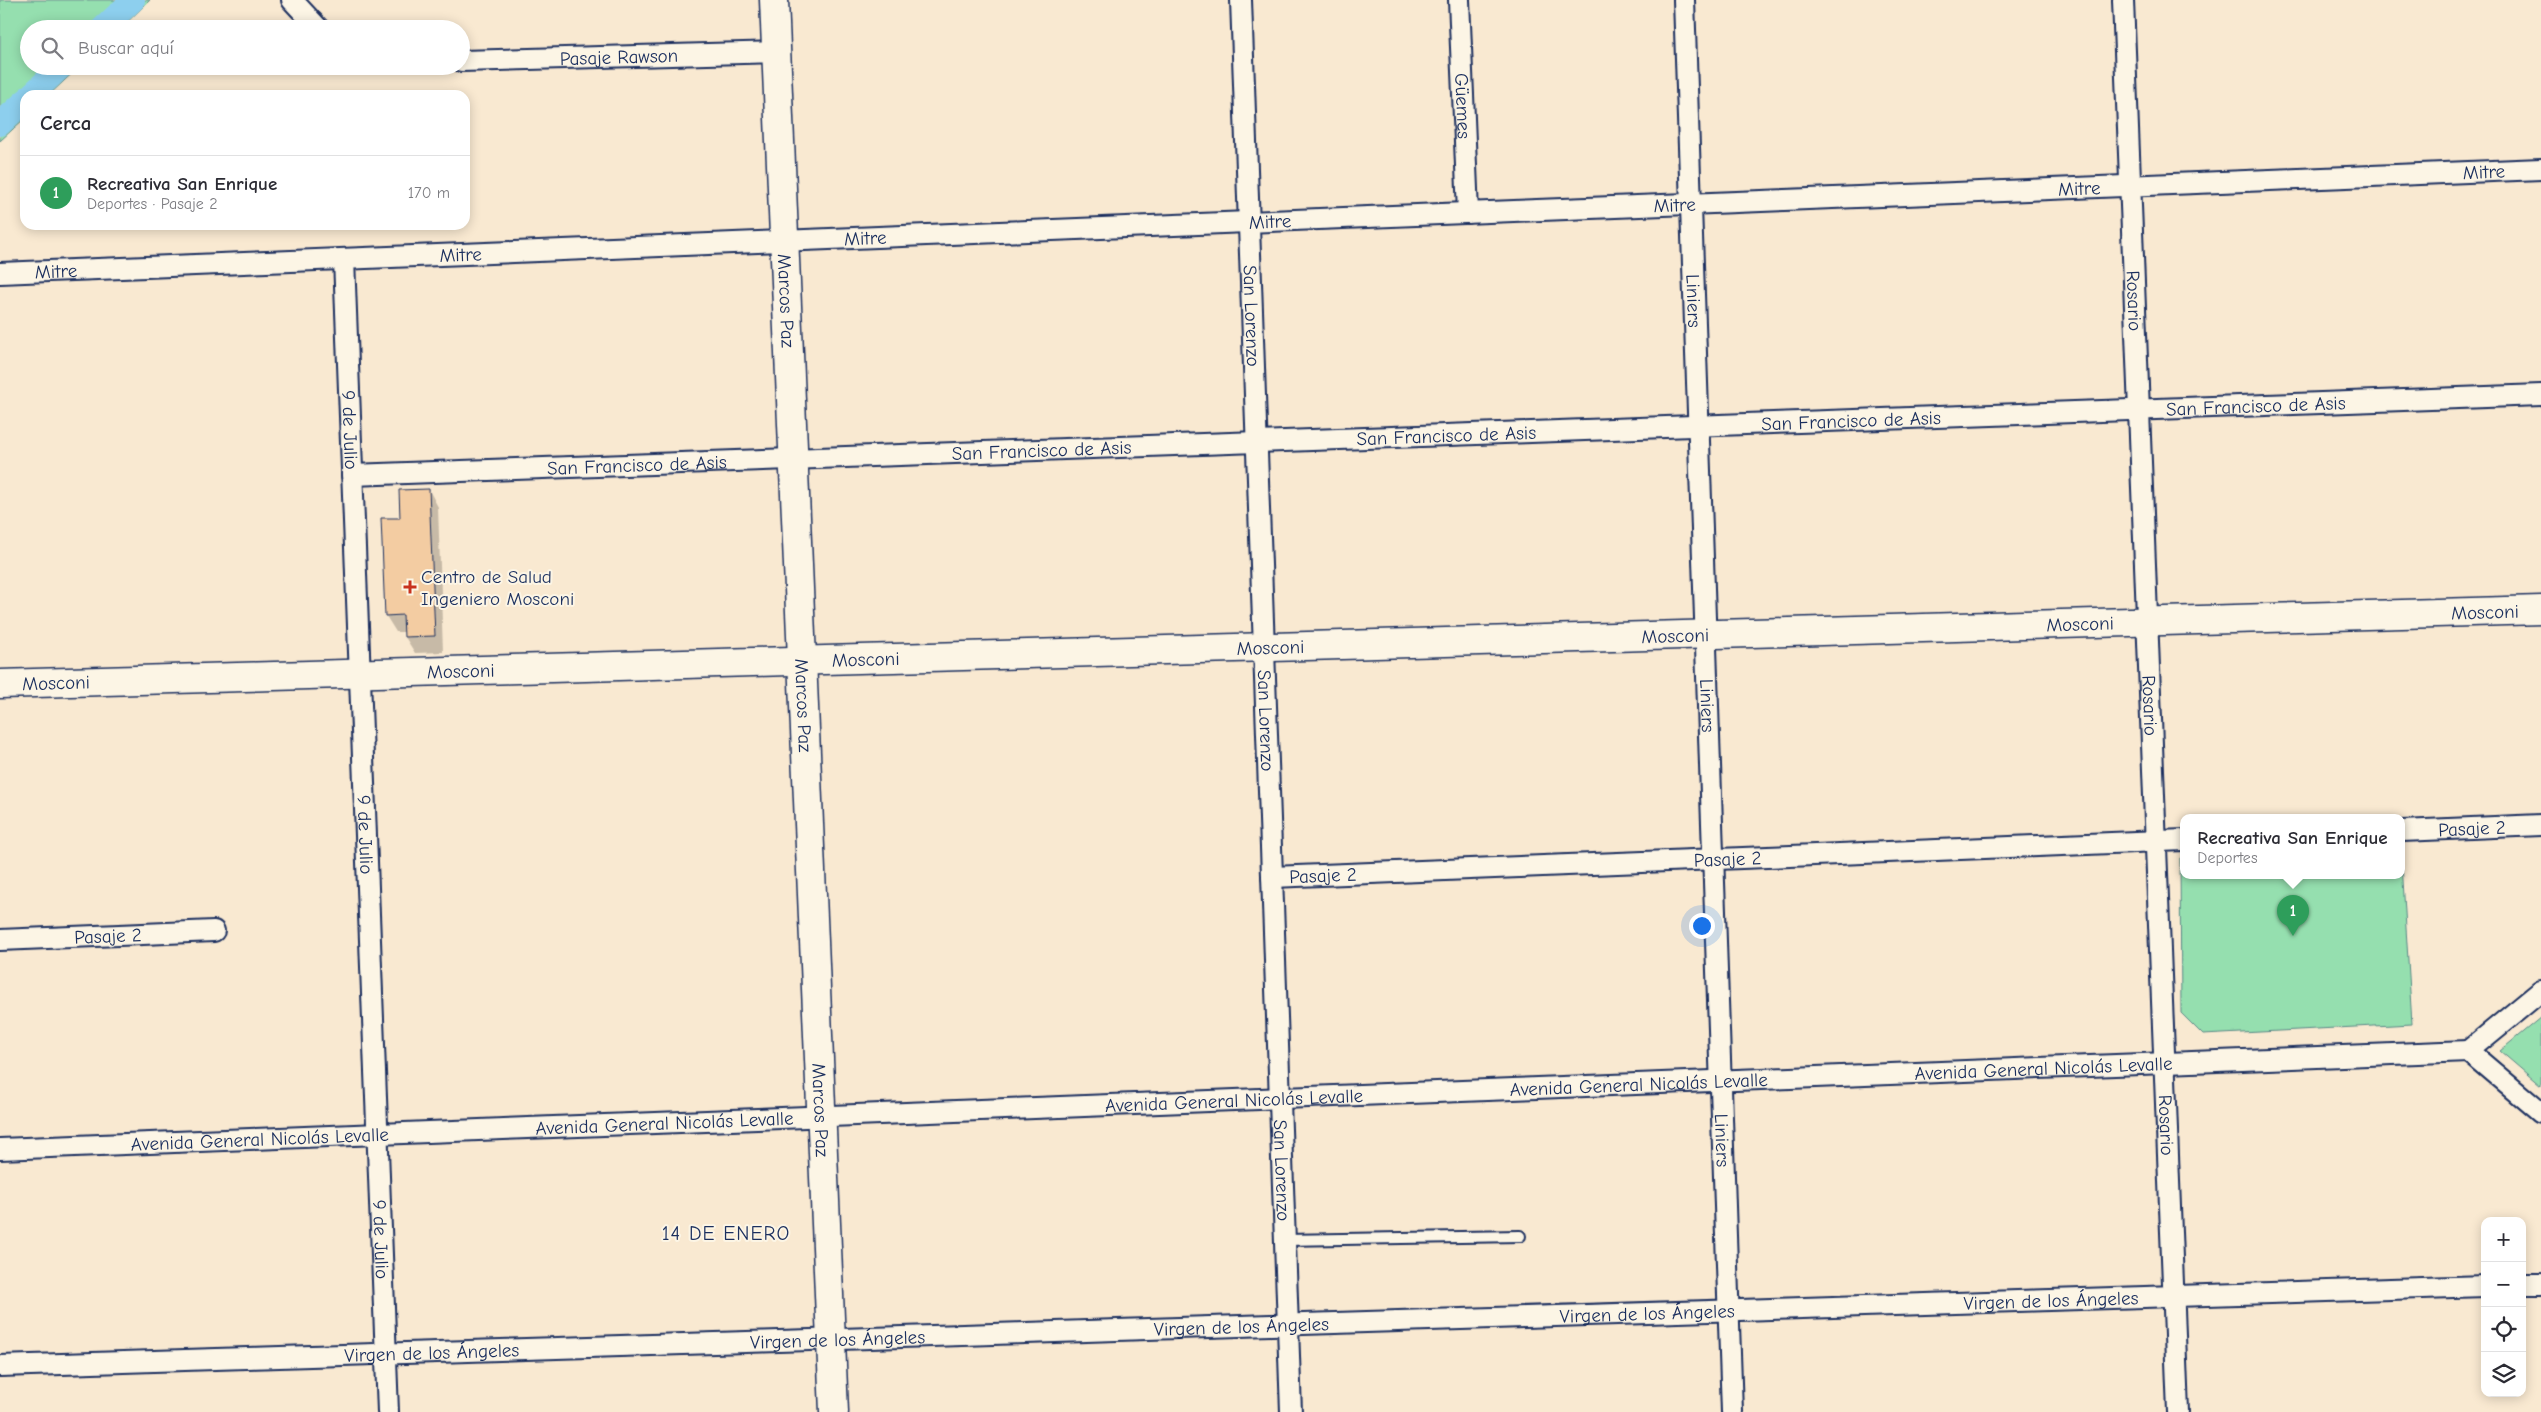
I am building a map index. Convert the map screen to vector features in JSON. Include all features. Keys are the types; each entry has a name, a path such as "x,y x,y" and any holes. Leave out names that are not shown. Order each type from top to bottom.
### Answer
{"street":[{"path":"292,0 311,20"},
{"name":"Marcos Paz","path":"774,0 834,1412"},
{"name":"San Lorenzo","path":"1241,0 1291,1412"},
{"name":"Güemes","path":"1458,0 1468,213"},
{"name":"Liniers","path":"1684,0 1732,1412"},
{"name":"Rosario","path":"2124,0 2178,1412"},
{"name":"Pasaje Rawson","path":"470,61 776,52"},
{"name":"Mitre","path":"0,273 2541,169"},
{"name":"9 de Julio","path":"344,258 388,1412"},
{"name":"San Francisco de Asis","path":"352,475 2541,395"},
{"name":"Mosconi","path":"0,684 2541,610"},
{"name":"Pasaje 2","path":"2405,831 2541,825"},
{"name":"Pasaje 2","path":"1272,877 2180,840"},
{"name":"Pasaje 2","path":"0,940 214,932"},
{"path":"2541,991 2468,1051 2541,1113"},
{"name":"Avenida General Nicolás Levalle","path":"0,1149 2468,1051"},
{"path":"2526,1284 2541,1284"},
{"name":"Virgen de los Ángeles","path":"0,1366 2481,1286"}],"lane":[{"path":"1284,1240 1520,1236"}],"green space":[{"path":"0,0 150,0 129,20 20,20 20,75 70,75 54,90 20,90 20,123 0,141"},
{"path":"2180,879 2403,879 2412,1024 2203,1035 2181,1013"},
{"path":"2541,1017 2541,1086 2500,1051"}],"building":[{"path":"429,489 435,636 404,637 403,615 385,616 381,518 400,518 399,490"}],"waterway":[{"path":"112,20 133,0"},
{"path":"36,90 52,75"},
{"path":"0,124 20,106"}],"place":[{"name":"Centro de Salud Ingeniero Mosconi","path":"410,587"},
{"name":"Recreativa San Enrique","path":"2293,936"}],"district":[{"name":"14 DE ENERO","path":"726,1233"}]}
